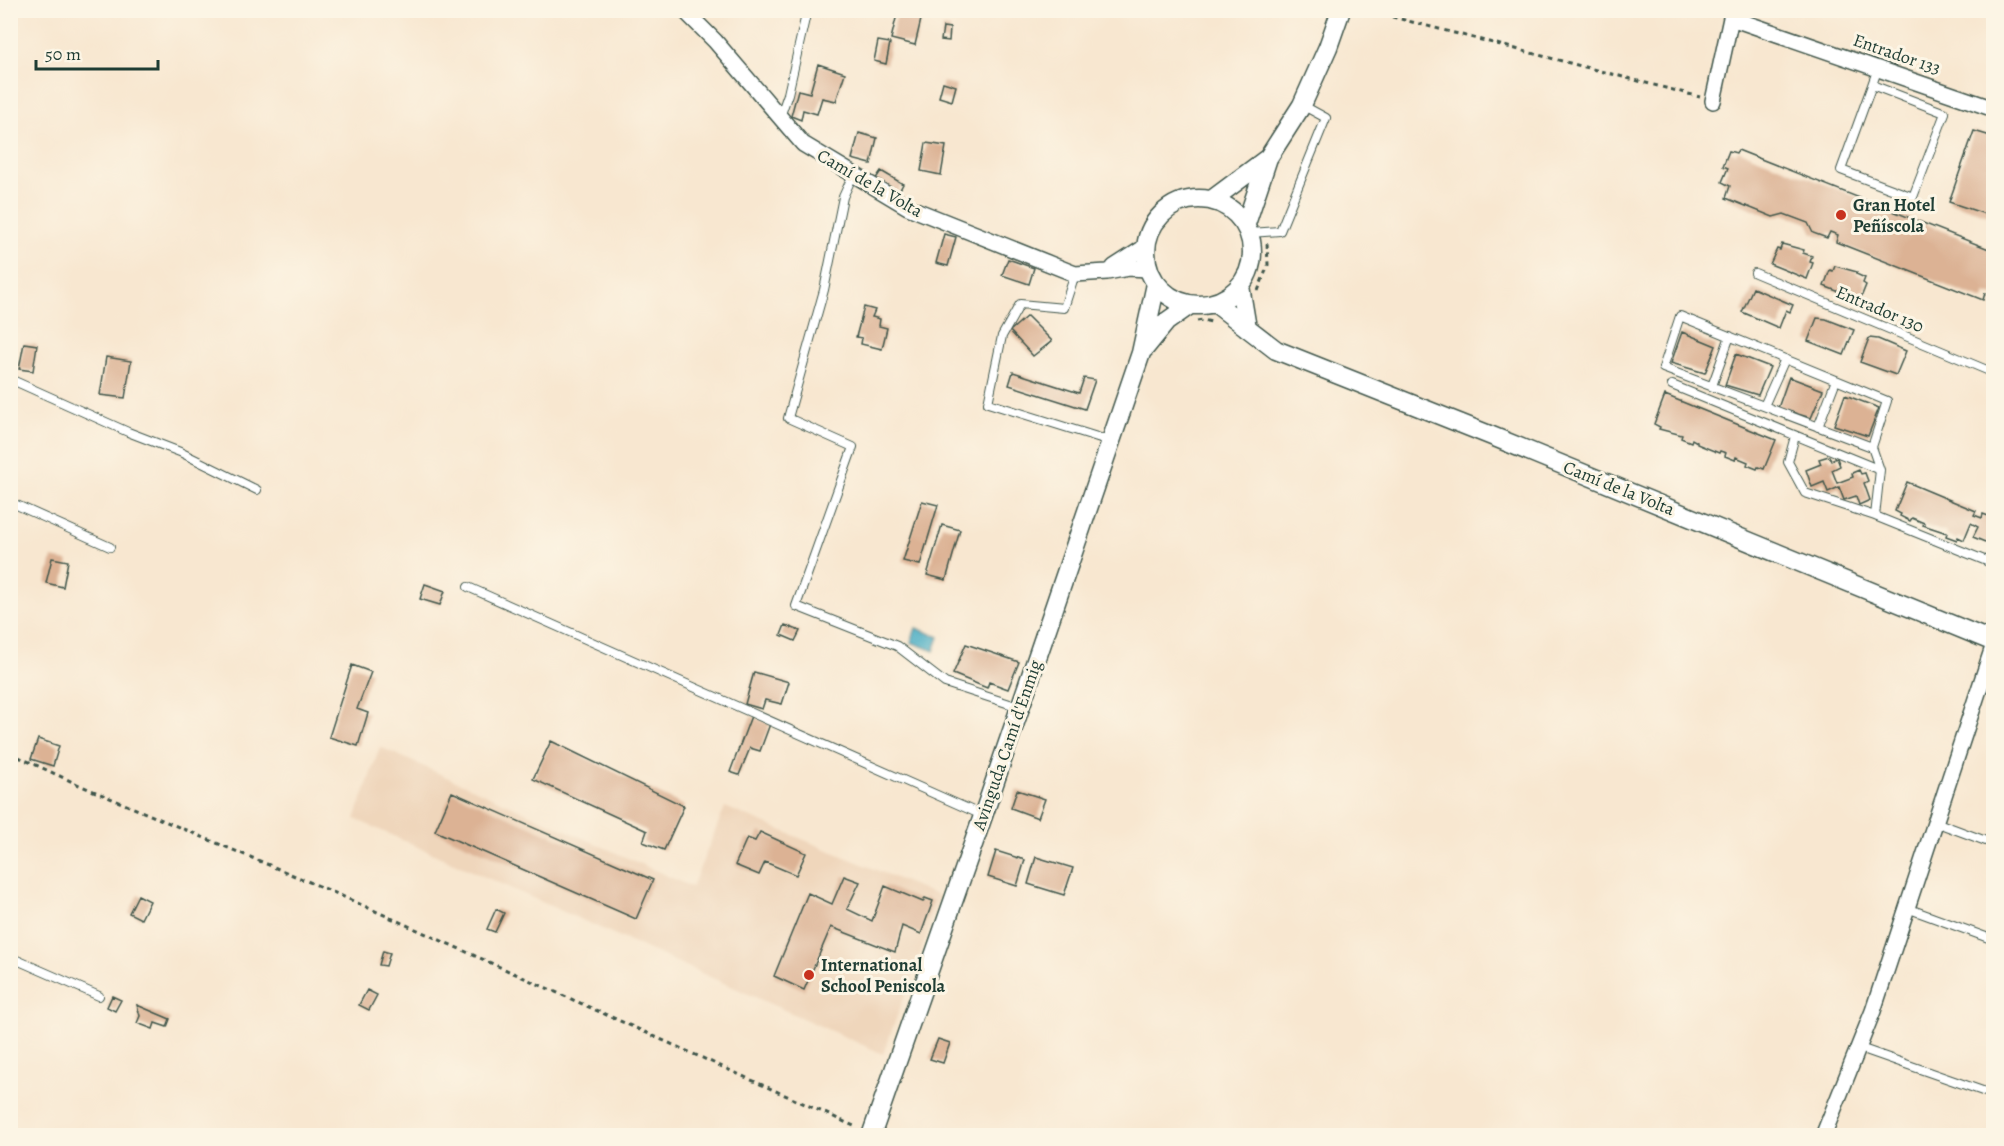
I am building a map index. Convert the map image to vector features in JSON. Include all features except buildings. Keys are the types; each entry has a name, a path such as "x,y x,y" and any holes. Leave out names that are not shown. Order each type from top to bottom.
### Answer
{"street":[{"name":"Camí de la Volta","path":"684,10 715,41 803,144 908,207 1075,274 1129,268 1152,277"},
{"path":"1213,199 1268,158 1302,105 1328,47 1341,10"},
{"name":"Entrador 133","path":"1713,101 1731,18 1994,109"},
{"path":"1254,230 1232,208 1213,199 1182,200 1156,218 1145,247 1152,277 1171,298 1191,314 1215,303 1240,286 1252,261 1254,230 1268,158"},
{"path":"1107,272 1145,247"},
{"name":"Avinguda Camí d'Enmig","path":"871,1135 1142,353 1152,277"},
{"path":"1240,286 1247,328"},
{"name":"Camí de la Volta","path":"1215,303 1276,350 1492,436 1994,643"},
{"name":"Avinguda Camí d'Enmig","path":"1142,353 1166,322 1191,314"},
{"path":"1823,1136 1860,1048 1994,643"}],"lane":[{"path":"780,117 788,94 807,10"},
{"path":"1872,85 1945,112 1913,197 1841,170 1878,68"},
{"path":"1254,230 1280,231 1326,118 1302,105"},
{"path":"853,175 843,197 824,290 788,418 853,447 796,606 897,646 945,683 1021,707"},
{"name":"Entrador 130","path":"1755,273 1994,373"},
{"path":"1075,274 1064,308 1020,304 1002,336 988,403 1112,441"},
{"path":"1872,447 1663,368 1680,316 1887,401 1872,447 1880,470 1875,516"},
{"path":"1712,386 1730,336"},
{"path":"1764,406 1785,359"},
{"path":"10,379 128,432 180,452 257,490"},
{"path":"1818,427 1836,380"},
{"path":"1671,385 1880,470"},
{"path":"1795,436 1788,462 1805,493 1875,516 1994,564"},
{"path":"10,502 110,547"},
{"path":"468,587 983,816"},
{"path":"1935,822 1994,844"},
{"path":"1907,908 1994,940"},
{"path":"10,957 99,996"},
{"path":"1860,1048 1994,1095"}],"path":[{"path":"1366,10 1713,101"},
{"path":"1254,230 1268,265 1255,300"},
{"path":"1191,314 1212,322"},
{"path":"10,753 77,784 333,892 871,1135"}],"shaded area":[{"name":"International School Peniscola","path":"380,747 692,887 725,807 941,897 883,1054 355,819"}],"water":[{"path":"916,628 939,637 934,651 911,642"}],"place":[{"name":"Gran Hotel Peñíscola","path":"1841,215"},
{"name":"International School Peniscola","path":"809,975"}]}
